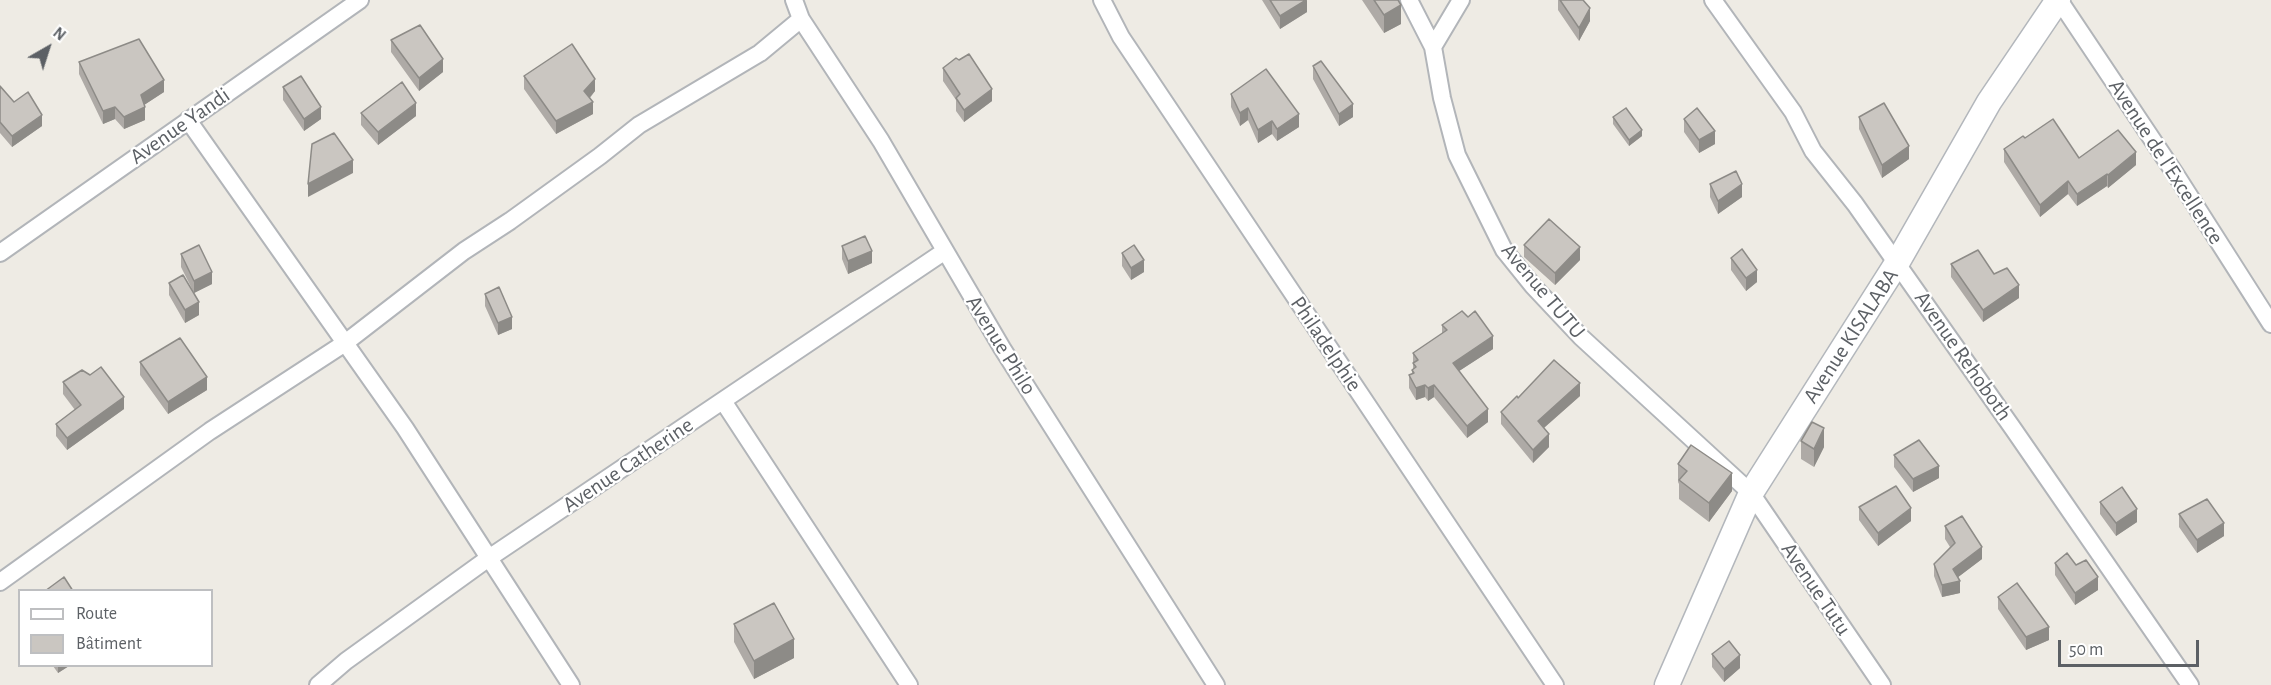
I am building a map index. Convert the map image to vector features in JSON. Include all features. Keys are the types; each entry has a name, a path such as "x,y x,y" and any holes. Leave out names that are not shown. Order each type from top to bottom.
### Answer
{"street":[{"name":"Avenue Yandi","path":"0,253 360,0"},
{"name":"Avenue Philo","path":"794,0 801,19 881,141 1002,348 1216,685"},
{"name":"Philadelphie","path":"1102,0 1127,47 1555,685"},
{"name":"Avenue TUTU","path":"1409,0 1433,47 1442,98 1456,155 1504,250 1533,286 1581,337 1751,493"},
{"path":"1433,47 1461,0"},
{"name":"Avenue Rehoboth","path":"1713,0 1793,112 1814,151 1856,204 2190,685"},
{"name":"Avenue KISALABA","path":"1667,685 1751,493 1897,263 1989,102 2059,0"},
{"name":"Avenue de l'Excellence","path":"2059,0 2176,175 2271,324"},
{"path":"0,582 210,432 345,343 464,251 510,221 639,125 760,53 801,19"},
{"path":"188,120 405,428 571,685"},
{"name":"Avenue Catherine","path":"318,685 346,661 489,558 945,251"},
{"path":"723,401 909,685"},
{"name":"Avenue Tutu","path":"1751,493 1882,685"}],"building":[{"path":"1270,0 1306,0 1280,16"},
{"path":"1374,0 1398,0 1401,5 1384,15"},
{"path":"1560,0 1583,0 1590,8 1579,28"},
{"path":"420,25 443,59 419,78 391,40"},
{"path":"139,39 164,80 141,95 145,107 124,117 115,107 103,111 79,62"},
{"path":"572,44 595,79 584,91 593,102 556,121 524,76"},
{"path":"969,54 992,89 964,110 956,98 960,94 943,68 956,58 959,60"},
{"path":"1321,61 1353,104 1339,114 1313,66"},
{"path":"1266,69 1299,114 1277,129 1272,121 1258,130 1248,108 1240,113 1231,94"},
{"path":"301,76 321,107 304,119 283,87"},
{"path":"402,82 416,103 378,132 361,113"},
{"path":"0,86 14,102 28,92 42,115 12,136 0,122"},
{"path":"1884,103 1909,146 1882,165 1859,117"},
{"path":"1626,108 1642,130 1629,140 1613,117"},
{"path":"1697,108 1715,131 1699,140 1684,119"},
{"path":"2053,119 2079,158 2118,130 2136,152 2108,175 2077,194 2068,181 2040,205 2004,149"},
{"path":"334,133 353,160 308,184 312,144"},
{"path":"1736,171 1742,184 1718,201 1710,184"},
{"path":"1549,219 1580,247 1555,273 1524,245"},
{"path":"865,236 872,251 848,261 842,246"},
{"path":"199,245 212,272 194,281 181,254"},
{"path":"1134,245 1144,260 1131,268 1122,253"},
{"path":"1742,249 1757,270 1746,278 1731,258"},
{"path":"1978,250 1994,274 2007,268 2019,285 1983,310 1951,264"},
{"path":"183,275 199,302 185,310 169,283"},
{"path":"499,287 512,317 498,323 485,294"},
{"path":"1462,311 1468,317 1475,311 1493,336 1453,363 1488,409 1467,426 1434,385 1428,388 1425,385 1416,388 1409,375 1414,373 1412,370 1416,367 1413,363 1418,360 1413,353 1447,330 1442,325"},
{"path":"180,338 207,377 168,402 140,362"},
{"path":"1554,360 1580,383 1538,421 1549,434 1533,450 1501,412 1517,396 1518,398"},
{"path":"101,367 124,397 67,438 56,424 81,405 63,382 82,370 90,375"},
{"path":"1812,422 1824,428 1814,449 1801,441"},
{"path":"1919,440 1939,466 1913,479 1894,455"},
{"path":"1691,445 1732,473 1709,503 1679,480 1687,471 1678,464"},
{"path":"1896,486 1911,508 1878,533 1859,507"},
{"path":"2122,487 2137,509 2116,523 2100,502"},
{"path":"2207,499 2224,523 2197,540 2179,514"},
{"path":"1962,516 1982,547 1953,569 1960,581 1942,585 1934,564 1955,543 1945,526"},
{"path":"2067,553 2076,565 2086,560 2098,577 2075,593 2055,563"},
{"path":"64,577 72,589 48,589"},
{"path":"2017,583 2049,627 2026,637 1998,597"},
{"path":"774,603 794,639 754,661 734,624"},
{"path":"1729,641 1740,655 1724,669 1712,654"}]}
